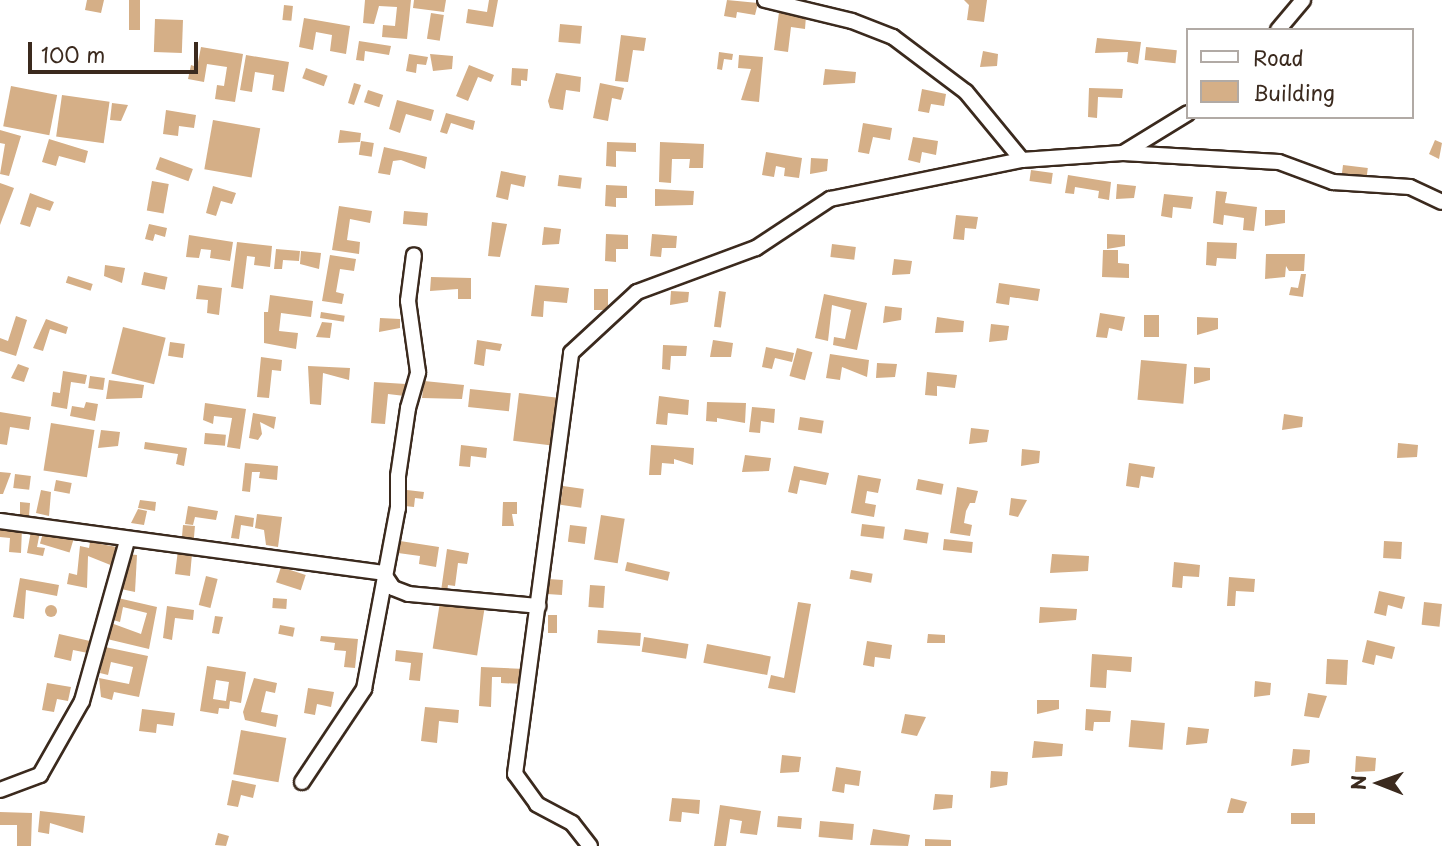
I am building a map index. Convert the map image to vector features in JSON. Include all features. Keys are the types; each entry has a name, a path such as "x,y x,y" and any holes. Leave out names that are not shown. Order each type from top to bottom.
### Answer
{"street":[{"path":"765,0 798,4 893,37 966,92 1022,160"},
{"path":"1280,28 1303,0"},
{"path":"1123,153 1186,114"},
{"path":"590,846 572,823 537,804 515,774 571,353 637,292 755,248 830,199 1022,160 1123,153 1279,162 1333,182 1410,187 1442,202"},
{"path":"302,782 364,689 383,572 398,508 397,477 418,372 408,301 414,255"},
{"path":"0,521 127,541 383,572"},
{"path":"0,790 40,775 82,701 127,541"},
{"path":"383,572 393,588 409,594 538,606"}],"building":[{"path":"87,0 104,0 101,13 85,10"},
{"path":"129,0 140,0 140,30 129,30"},
{"path":"365,0 411,0 407,39 382,37 383,25 395,26 397,7 379,6 374,24 363,23"},
{"path":"414,0 446,0 444,12 413,8"},
{"path":"489,0 498,0 493,27 466,23 468,9 487,12"},
{"path":"727,0 758,3 755,15 737,12 736,18 724,16"},
{"path":"964,0 987,0 984,22 967,20 969,5"},
{"path":"284,5 293,6 291,21 282,20"},
{"path":"779,12 806,16 805,29 791,27 788,52 774,50"},
{"path":"431,13 444,15 440,41 427,39"},
{"path":"304,18 350,26 346,54 330,51 332,35 316,32 313,50 299,47"},
{"path":"155,19 183,20 182,53 154,52"},
{"path":"560,24 582,26 580,44 558,42"},
{"path":"621,35 646,38 644,51 633,50 628,82 615,81"},
{"path":"1097,38 1141,42 1138,64 1127,62 1128,52 1095,53"},
{"path":"359,41 391,46 389,55 365,51 364,61 356,60"},
{"path":"201,47 243,54 235,102 215,99 217,85 224,86 227,67 207,64 204,82 188,79 191,65 197,67"},
{"path":"1146,47 1177,50 1175,63 1145,60"},
{"path":"983,51 998,54 997,66 980,67"},
{"path":"719,52 733,54 732,60 724,59 722,70 717,69"},
{"path":"409,54 428,57 426,65 417,64 416,73 406,71"},
{"path":"430,54 453,56 452,69 433,71"},
{"path":"246,55 289,62 284,92 272,90 274,75 255,72 252,92 240,90"},
{"path":"739,55 763,57 759,102 741,100 751,69 738,68"},
{"path":"469,65 494,75 491,82 478,77 468,101 456,96"},
{"path":"306,68 328,76 324,86 302,78"},
{"path":"512,68 528,69 527,81 521,80 521,86 511,85"},
{"path":"825,69 856,72 855,83 823,85"},
{"path":"556,73 581,77 580,92 566,90 563,110 550,108 548,101"},
{"path":"354,83 361,85 354,105 348,103"},
{"path":"600,83 624,88 621,100 612,98 608,121 593,118"},
{"path":"11,86 57,95 49,135 3,126"},
{"path":"1089,88 1123,89 1122,98 1098,97 1097,118 1088,117"},
{"path":"922,89 946,94 944,106 931,104 929,113 918,111"},
{"path":"368,90 383,95 379,107 364,102"},
{"path":"62,95 110,102 104,143 56,137"},
{"path":"397,100 434,110 431,121 406,114 400,133 389,129"},
{"path":"112,103 128,105 121,121 110,120"},
{"path":"166,110 196,115 194,128 179,126 178,136 163,134"},
{"path":"446,113 475,121 473,130 451,123 447,134 440,132"},
{"path":"213,120 260,128 252,178 204,169"},
{"path":"863,123 892,128 890,140 873,137 869,154 858,152"},
{"path":"0,130 21,136 9,176 0,174 5,144 0,143"},
{"path":"340,130 361,133 360,142 338,143"},
{"path":"913,137 938,141 936,155 922,152 920,163 908,160"},
{"path":"49,139 88,151 85,163 59,156 56,166 42,162"},
{"path":"1435,140 1442,143 1439,159 1429,154"},
{"path":"361,141 374,143 372,157 359,155"},
{"path":"607,142 636,143 636,152 616,151 616,167 606,166"},
{"path":"660,142 704,144 703,168 689,168 690,159 672,159 671,183 659,182"},
{"path":"384,147 427,157 425,169 401,160 393,161 390,175 378,173"},
{"path":"766,152 802,158 799,178 784,176 785,168 776,166 774,177 762,175"},
{"path":"160,157 193,169 188,181 156,169"},
{"path":"811,158 828,159 827,171 810,174"},
{"path":"1343,165 1368,168 1367,177 1342,174"},
{"path":"1031,170 1053,173 1051,184 1029,181"},
{"path":"501,171 526,176 524,187 511,184 508,200 496,197"},
{"path":"559,175 582,178 580,189 558,186"},
{"path":"1068,175 1111,182 1109,200 1098,198 1099,191 1075,187 1074,194 1065,193"},
{"path":"152,181 169,184 164,213 147,211"},
{"path":"0,183 14,188 0,225"},
{"path":"1117,184 1136,186 1134,198 1116,199"},
{"path":"606,185 627,186 627,198 616,198 616,207 605,206"},
{"path":"213,186 236,193 232,204 221,201 216,216 206,213"},
{"path":"655,189 694,191 693,205 655,206"},
{"path":"1216,191 1227,192 1225,203 1257,207 1254,231 1243,230 1244,218 1224,215 1223,225 1213,223"},
{"path":"30,193 54,202 50,211 37,207 30,227 20,224"},
{"path":"1164,194 1193,197 1191,209 1173,207 1172,218 1161,216"},
{"path":"339,206 372,211 370,223 350,219 347,240 360,242 359,254 332,250"},
{"path":"1265,210 1285,210 1285,223 1265,226"},
{"path":"404,211 428,213 427,226 403,224"},
{"path":"956,215 978,217 976,229 965,228 964,240 953,239"},
{"path":"492,222 507,224 500,257 488,256"},
{"path":"149,224 167,228 165,237 155,234 153,241 145,239"},
{"path":"544,227 561,229 559,244 542,245"},
{"path":"606,234 628,235 628,249 616,249 616,262 605,261"},
{"path":"652,234 677,236 676,248 662,248 661,257 650,256"},
{"path":"1107,234 1125,235 1125,246 1107,249"},
{"path":"189,235 233,242 230,261 210,258 211,250 201,249 199,258 186,257"},
{"path":"237,242 272,246 270,267 254,265 255,257 247,256 243,289 231,287"},
{"path":"1207,242 1237,243 1236,259 1217,258 1216,266 1206,265"},
{"path":"832,244 856,247 854,260 830,257"},
{"path":"276,249 300,251 299,261 283,260 282,269 274,269"},
{"path":"1103,250 1118,250 1118,263 1129,264 1129,278 1102,277"},
{"path":"301,251 321,253 319,269 300,264"},
{"path":"1266,254 1305,254 1304,271 1289,271 1286,266 1285,277 1265,279"},
{"path":"330,255 356,259 354,271 340,269 336,292 344,294 342,304 322,301"},
{"path":"894,259 912,261 910,274 892,275"},
{"path":"105,265 125,268 122,283 104,276"},
{"path":"144,272 167,277 165,290 141,285"},
{"path":"1301,274 1306,274 1303,297 1289,295 1291,287 1298,288"},
{"path":"68,276 93,284 91,291 66,283"},
{"path":"431,277 471,278 471,299 458,299 458,289 430,291"},
{"path":"999,283 1040,289 1038,301 1010,297 1009,305 996,303"},
{"path":"198,285 222,288 219,315 207,313 208,300 196,299"},
{"path":"535,285 569,288 567,303 544,301 543,317 531,316"},
{"path":"594,289 608,289 608,310 594,310"},
{"path":"671,291 689,292 688,302 670,305"},
{"path":"719,291 726,292 721,328 714,327"},
{"path":"824,294 867,303 857,350 833,345 834,337 845,339 851,310 832,305 828,341 815,338"},
{"path":"270,295 313,301 311,317 281,313 279,331 298,333 296,349 264,343 264,312 268,312"},
{"path":"885,306 902,308 901,320 883,323"},
{"path":"321,312 345,316 344,322 320,318"},
{"path":"1100,313 1125,317 1122,331 1109,328 1107,338 1096,337"},
{"path":"1144,315 1159,315 1159,337 1144,337"},
{"path":"16,316 27,320 16,356 0,351 0,338 8,341"},
{"path":"937,317 964,321 963,332 935,333"},
{"path":"1197,317 1218,318 1218,329 1197,335"},
{"path":"380,318 400,319 400,328 379,332"},
{"path":"46,319 68,327 66,334 50,329 43,351 33,348"},
{"path":"322,322 332,323 330,338 316,337"},
{"path":"991,324 1009,326 1007,340 989,342"},
{"path":"123,327 166,338 154,384 111,374"},
{"path":"477,340 502,344 500,351 486,349 484,366 474,364"},
{"path":"713,340 733,343 731,357 710,357"},
{"path":"170,342 185,344 183,358 168,356"},
{"path":"663,345 687,346 686,356 671,356 670,370 662,369"},
{"path":"766,347 794,353 792,362 775,358 772,369 762,367"},
{"path":"797,348 812,352 805,380 789,376"},
{"path":"830,354 869,360 867,377 842,367 840,380 826,378"},
{"path":"261,357 282,360 281,371 272,370 269,398 257,397"},
{"path":"1141,360 1187,364 1183,404 1138,400"},
{"path":"877,363 897,364 895,377 876,378"},
{"path":"18,364 29,368 24,382 11,378"},
{"path":"308,366 350,368 349,380 323,373 321,405 310,404"},
{"path":"1194,367 1210,368 1210,380 1194,384"},
{"path":"63,371 87,375 85,384 71,382 67,409 51,406 53,392 60,393"},
{"path":"927,372 957,375 955,388 937,386 937,396 925,395"},
{"path":"90,376 105,378 103,390 88,388"},
{"path":"109,380 144,385 142,398 106,399"},
{"path":"424,381 464,385 462,399 422,398"},
{"path":"374,382 406,384 405,396 388,394 385,424 371,423"},
{"path":"470,389 511,393 509,411 468,407"},
{"path":"519,393 560,398 554,446 513,441"},
{"path":"659,396 689,400 688,415 668,413 667,425 656,424"},
{"path":"86,402 98,404 95,421 70,416 72,406 84,408"},
{"path":"707,402 746,403 745,423 717,418 717,422 706,421"},
{"path":"205,403 246,409 240,449 227,447 232,418 214,416 213,424 203,420"},
{"path":"752,407 775,409 774,423 761,421 760,433 749,432"},
{"path":"0,412 31,417 29,430 10,427 7,445 0,444"},
{"path":"253,413 276,417 274,429 260,422 262,434 258,440 249,438"},
{"path":"1284,414 1303,417 1302,427 1282,430"},
{"path":"800,417 824,421 822,434 798,430"},
{"path":"51,423 94,430 87,477 43,470"},
{"path":"971,428 989,430 987,442 969,444"},
{"path":"101,430 120,432 118,446 98,448"},
{"path":"205,433 226,435 225,446 204,444"},
{"path":"145,442 187,448 184,466 176,464 178,454 144,449"},
{"path":"1398,443 1418,445 1417,457 1397,458"},
{"path":"461,445 487,448 486,458 471,456 470,467 459,466"},
{"path":"651,445 694,448 693,465 674,459 674,464 662,463 661,475 649,475"},
{"path":"1022,449 1040,451 1039,463 1021,466"},
{"path":"745,455 771,458 769,471 742,472"},
{"path":"245,463 278,466 277,480 259,478 260,472 252,472 250,492 242,491"},
{"path":"1129,463 1155,467 1153,478 1141,476 1139,488 1126,486"},
{"path":"794,466 829,473 826,485 800,480 797,494 788,492"},
{"path":"0,472 11,473 3,494 0,494"},
{"path":"15,474 31,476 29,490 13,488"},
{"path":"858,475 881,479 878,493 867,491 865,503 876,505 874,517 851,513"},
{"path":"918,479 944,484 941,495 916,490"},
{"path":"56,480 72,483 70,494 54,491"},
{"path":"563,486 584,489 581,508 560,505"},
{"path":"957,487 978,491 975,503 970,503 966,511 964,523 972,525 970,536 950,533"},
{"path":"41,490 51,492 49,516 36,513"},
{"path":"407,490 424,492 423,499 415,498 414,507 405,506"},
{"path":"1011,498 1027,500 1018,517 1009,515"},
{"path":"140,500 156,502 155,511 138,508"},
{"path":"20,502 30,503 29,516 20,516"},
{"path":"503,502 517,502 517,514 512,514 514,526 502,526"},
{"path":"188,506 218,511 216,520 195,517 193,525 185,524"},
{"path":"138,509 147,511 144,525 131,523"},
{"path":"257,514 282,517 278,547 266,545 264,530 255,528"},
{"path":"235,515 254,518 253,527 241,525 239,539 231,538"},
{"path":"601,515 625,519 618,563 594,559"},
{"path":"862,524 885,527 883,539 861,536"},
{"path":"183,525 195,526 194,539 182,538"},
{"path":"570,525 587,527 585,544 568,542"},
{"path":"0,527 22,528 21,553 9,552 10,538 0,537"},
{"path":"905,529 929,533 927,544 903,540"},
{"path":"44,530 74,539 70,552 40,543"},
{"path":"31,531 40,532 37,547 45,548 43,556 27,553"},
{"path":"944,539 973,542 972,553 943,550"},
{"path":"400,541 439,547 436,567 419,564 420,556 398,553"},
{"path":"1384,541 1402,542 1401,559 1383,558"},
{"path":"90,542 122,548 118,568 88,556 87,588 67,584 69,573 77,575 80,546 89,548"},
{"path":"447,549 469,553 467,564 458,563 455,586 448,585 447,592 441,591"},
{"path":"178,550 192,554 190,576 175,574"},
{"path":"127,554 137,555 135,592 121,589"},
{"path":"1052,554 1089,556 1088,571 1050,573"},
{"path":"627,562 670,572 668,581 625,571"},
{"path":"1174,562 1200,565 1199,577 1183,576 1182,588 1172,587"},
{"path":"281,567 306,575 301,590 276,582"},
{"path":"851,570 873,574 871,583 849,579"},
{"path":"206,576 218,579 210,608 199,605"},
{"path":"1229,577 1255,579 1254,592 1236,591 1235,606 1227,606"},
{"path":"20,578 59,585 57,596 26,590 24,619 13,617"},
{"path":"548,579 563,580 562,595 547,594"},
{"path":"590,585 605,586 603,608 588,607"},
{"path":"1379,591 1405,597 1402,609 1388,605 1386,616 1374,613"},
{"path":"118,598 157,607 149,649 107,639 111,623 141,634 147,613 123,607 120,622 113,620"},
{"path":"273,598 287,599 286,609 272,608"},
{"path":"440,602 484,609 477,655 433,648"},
{"path":"798,602 811,604 795,693 768,688 771,675 784,678"},
{"path":"1424,602 1442,604 1439,627 1422,625"},
{"path":"51,605 57,611 51,617 45,611"},
{"path":"167,606 194,610 193,620 175,618 172,640 163,638"},
{"path":"1040,607 1077,609 1076,620 1039,623"},
{"path":"548,615 557,615 557,633 548,633"},
{"path":"215,616 223,617 219,634 212,633"},
{"path":"280,625 295,628 293,637 278,634"},
{"path":"598,630 641,633 640,646 597,643"},
{"path":"59,634 90,641 88,653 73,650 71,661 54,657"},
{"path":"928,634 945,635 945,643 927,643"},
{"path":"321,636 358,639 355,668 344,667 346,651 334,650 335,643 320,641"},
{"path":"644,637 688,644 686,659 642,652"},
{"path":"1367,640 1395,647 1392,659 1376,655 1374,665 1362,662"},
{"path":"867,641 892,645 890,659 875,657 874,667 863,665"},
{"path":"707,644 771,656 767,675 703,663"},
{"path":"105,647 148,656 139,697 114,692 112,700 101,697 99,678 129,684 133,667 111,662 108,675 100,673"},
{"path":"396,650 423,653 420,681 409,680 411,663 395,661"},
{"path":"1092,654 1132,657 1131,672 1107,670 1106,688 1090,687"},
{"path":"1327,659 1348,660 1347,685 1326,684"},
{"path":"207,666 246,672 241,703 230,701 229,709 219,708 218,714 200,711","holes":["216,680 229,682 226,701 213,699"]},
{"path":"481,667 525,669 525,684 501,683 501,677 492,677 491,707 479,706"},
{"path":"254,678 277,683 275,693 266,691 261,712 278,715 276,727 245,720 243,712"},
{"path":"1255,681 1271,683 1270,695 1254,697"},
{"path":"47,683 71,687 68,701 57,699 54,712 42,710"},
{"path":"308,688 334,692 331,707 317,704 315,715 304,713"},
{"path":"1308,693 1327,696 1319,718 1304,716"},
{"path":"1037,700 1059,700 1059,709 1037,714"},
{"path":"425,707 459,710 458,723 439,721 437,743 421,741"},
{"path":"142,709 175,713 173,726 157,724 156,733 139,731"},
{"path":"1086,709 1111,711 1110,722 1094,722 1093,731 1085,730"},
{"path":"905,714 926,717 917,736 901,733"},
{"path":"1131,720 1165,723 1163,750 1129,747"},
{"path":"1188,727 1209,729 1207,743 1186,745"},
{"path":"241,730 286,738 278,782 233,774"},
{"path":"1034,741 1063,744 1062,756 1032,758"},
{"path":"1293,749 1310,750 1309,763 1291,766"},
{"path":"782,755 801,757 799,772 780,773"},
{"path":"1356,756 1376,758 1375,771 1355,772"},
{"path":"836,767 861,771 859,786 845,784 844,793 832,791"},
{"path":"991,771 1008,772 1007,785 990,788"},
{"path":"232,780 256,785 253,798 241,795 238,807 227,805"},
{"path":"935,794 953,795 952,808 933,810"},
{"path":"672,798 700,800 699,814 682,812 681,822 669,821"},
{"path":"1231,798 1247,802 1243,813 1227,813"},
{"path":"720,805 761,811 757,835 740,833 742,821 730,819 726,846 714,846"},
{"path":"40,811 85,816 83,833 50,823 49,834 38,832"},
{"path":"0,812 32,813 31,846 17,846 17,825 0,825"},
{"path":"1291,813 1315,813 1315,824 1291,824"},
{"path":"778,816 802,818 801,829 777,827"},
{"path":"820,821 854,824 852,840 819,837"},
{"path":"873,829 910,835 908,846 870,845"},
{"path":"218,833 229,836 226,846 215,845"},
{"path":"925,839 951,840 951,846 925,846"}]}
